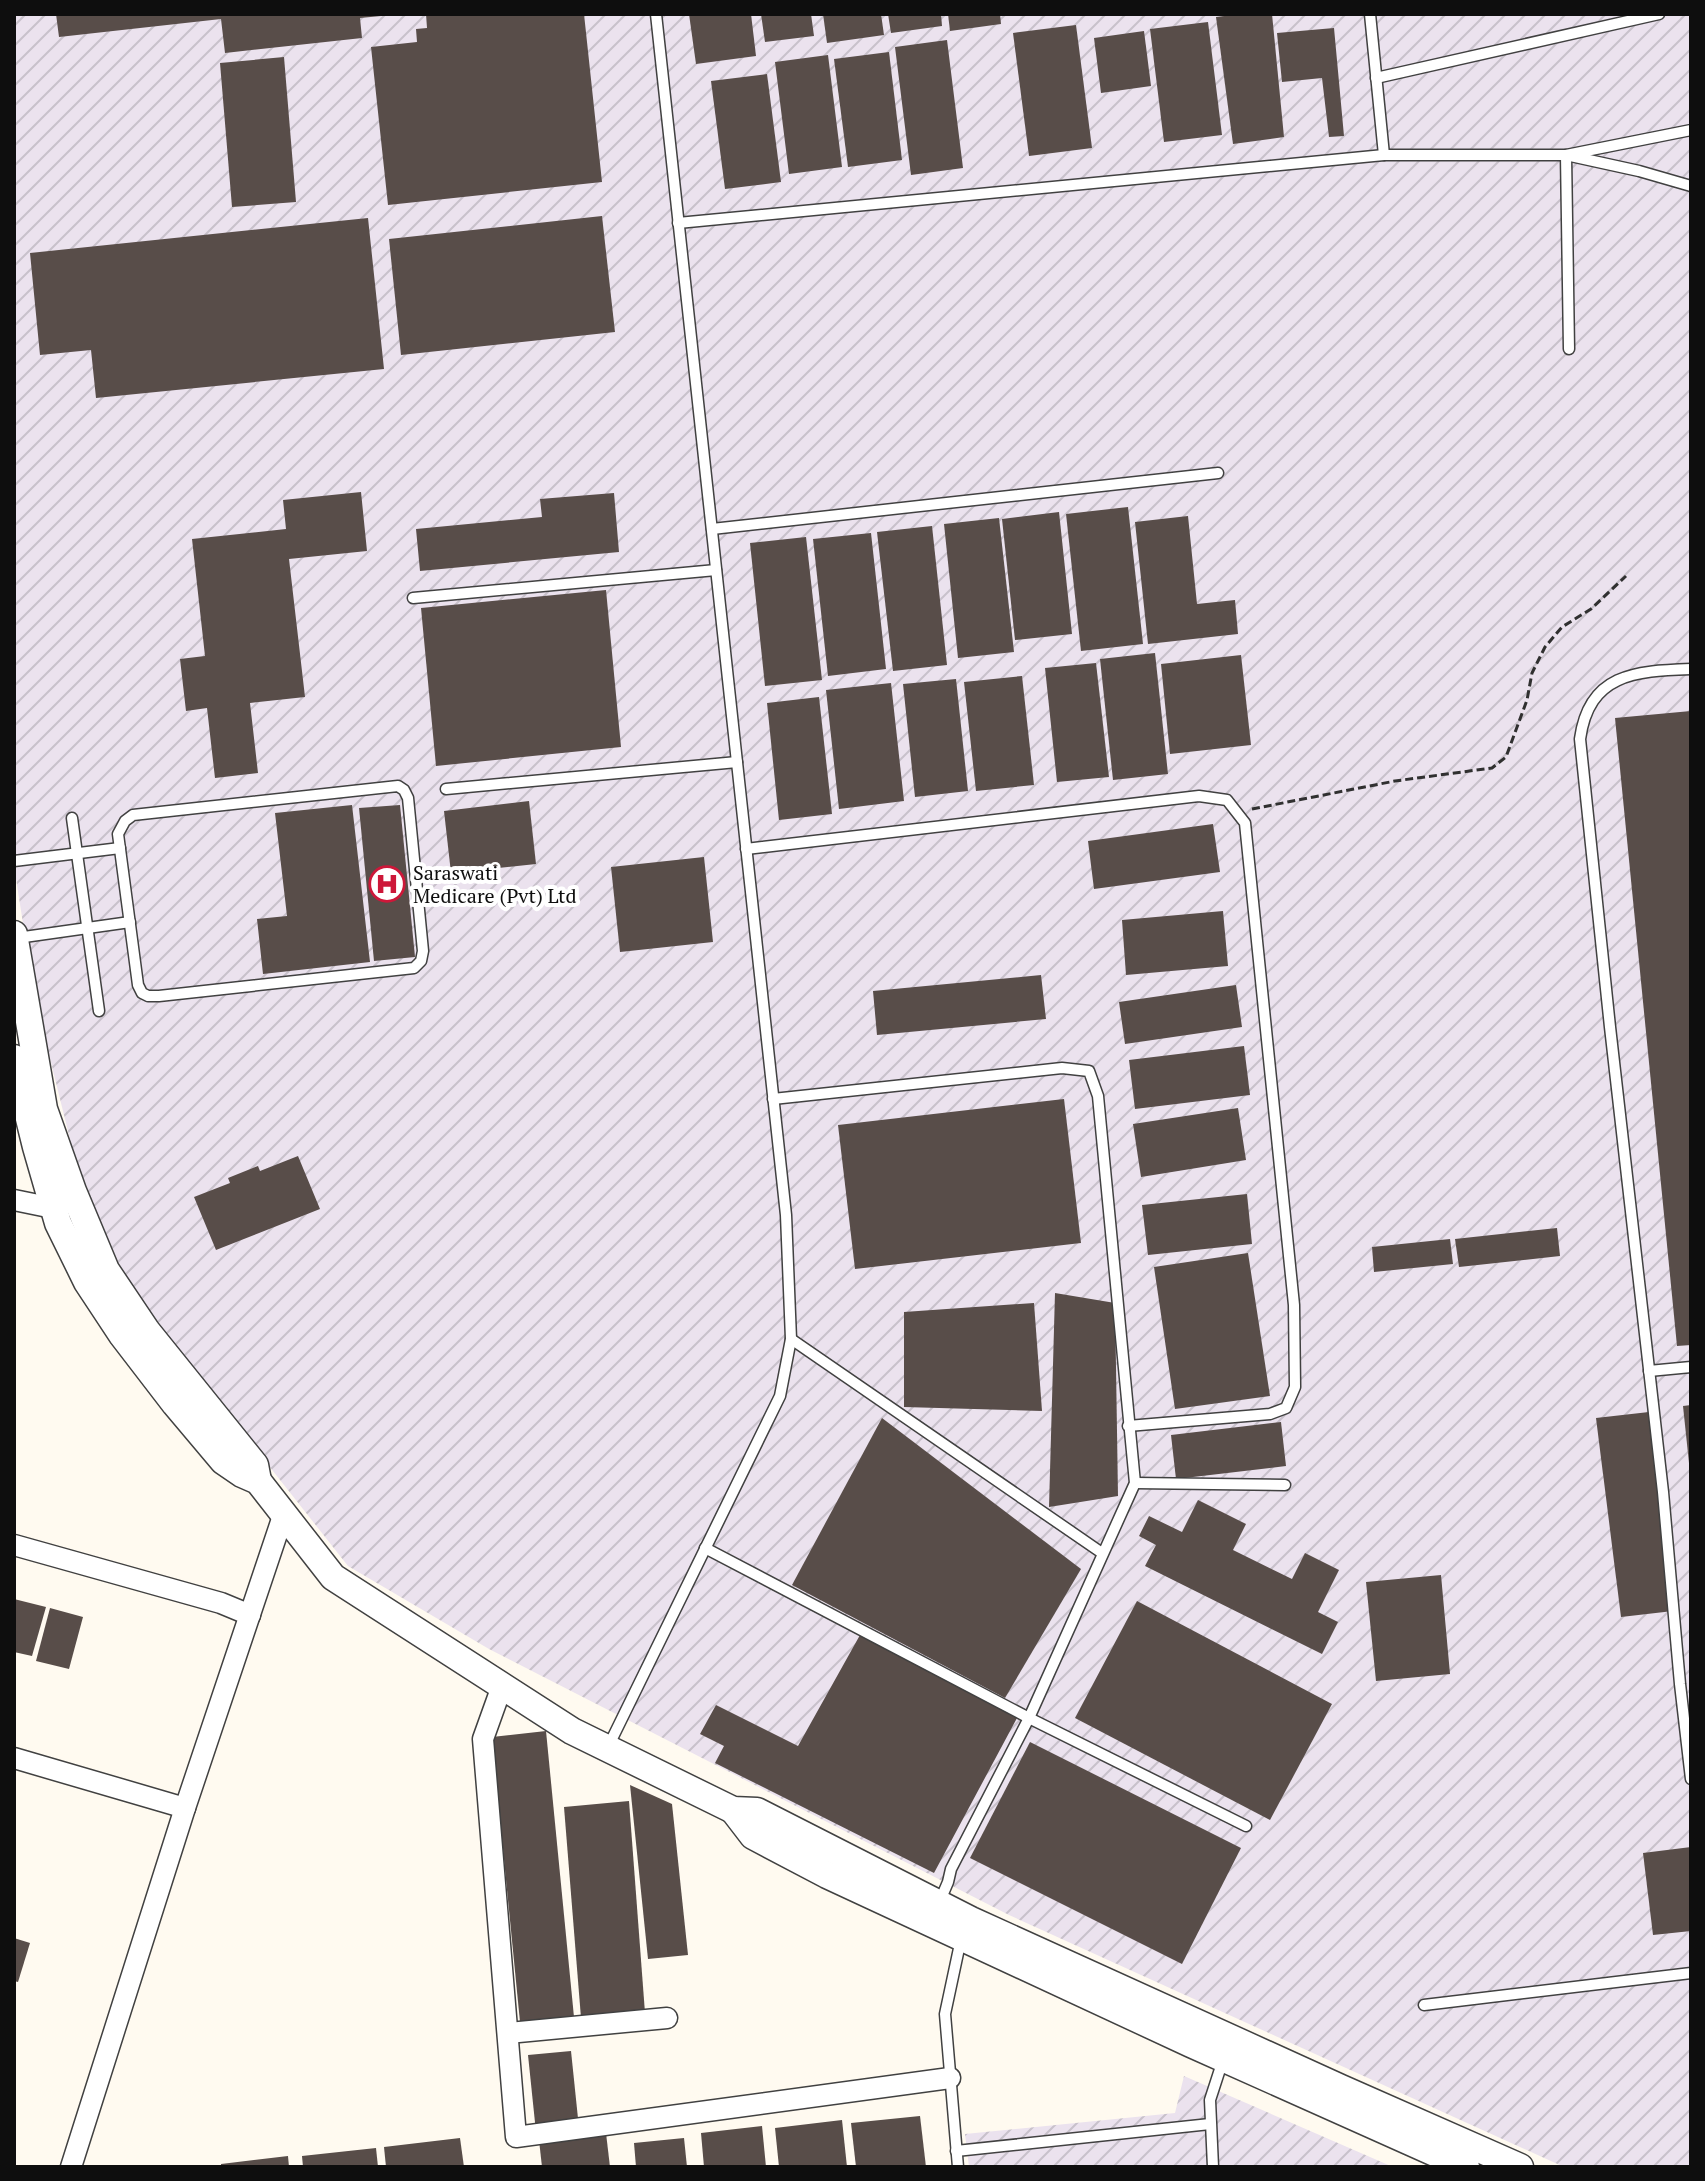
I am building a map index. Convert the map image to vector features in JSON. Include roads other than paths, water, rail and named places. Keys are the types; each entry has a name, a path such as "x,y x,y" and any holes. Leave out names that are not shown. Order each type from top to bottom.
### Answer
{"street":[{"path":"14,936 44,1109 73,1191 106,1270 147,1331 255,1465 258,1481"},
{"path":"14,1058 53,1208 87,1282 122,1335 175,1404 223,1461 258,1481 333,1577 572,1731 733,1810 757,1811 939,1903 966,1929 1224,2058 1466,2167"},
{"path":"14,1200 53,1208"},
{"path":"71,2167 185,1808 284,1513"},
{"path":"14,1545 221,1603 250,1615"},
{"path":"502,1686 483,1739 516,2137 950,2078"},
{"path":"14,1758 185,1808"},
{"path":"733,1810 753,1836 827,1875 966,1929 1520,2167"},
{"path":"508,2033 667,2018"}],"lane":[{"path":"607,1748 780,1396 791,1339 786,1215 656,14"},
{"path":"1370,14 1384,155"},
{"path":"1376,78 1659,14"},
{"path":"678,223 1384,155 1566,155 1691,130"},
{"path":"1566,155 1691,186"},
{"path":"1566,155 1569,349"},
{"path":"712,529 1218,473"},
{"path":"413,598 716,570"},
{"path":"1691,669 1635,675 1614,681 1597,693 1589,706 1583,718 1580,739 1663,1492 1691,1779"},
{"path":"446,789 737,762"},
{"path":"398,786 408,798 423,951 421,961 414,968 148,996 142,993 138,985 130,922 118,834 125,821 133,815 398,786"},
{"path":"746,849 1199,796 1227,800 1245,823 1294,1305 1295,1387 1286,1408 1270,1414 1128,1426"},
{"path":"72,818 99,1011"},
{"path":"14,861 120,848"},
{"path":"14,936 130,922"},
{"path":"773,1099 1062,1068 1089,1071 1098,1096 1135,1483 1029,1718 951,1869 939,1903"},
{"path":"791,1339 1102,1553"},
{"path":"1649,1371 1691,1367"},
{"path":"1135,1483 1285,1485"},
{"path":"705,1548 1029,1718 1246,1826"},
{"path":"958,2167 945,2014 966,1929"},
{"path":"1424,2005 1691,1973"},
{"path":"1213,2167 1210,2100 1224,2058"},
{"path":"956,2151 1210,2124"}],"place":[{"name":"Saraswati Medicare (Pvt) Ltd","path":"387,884"}]}
